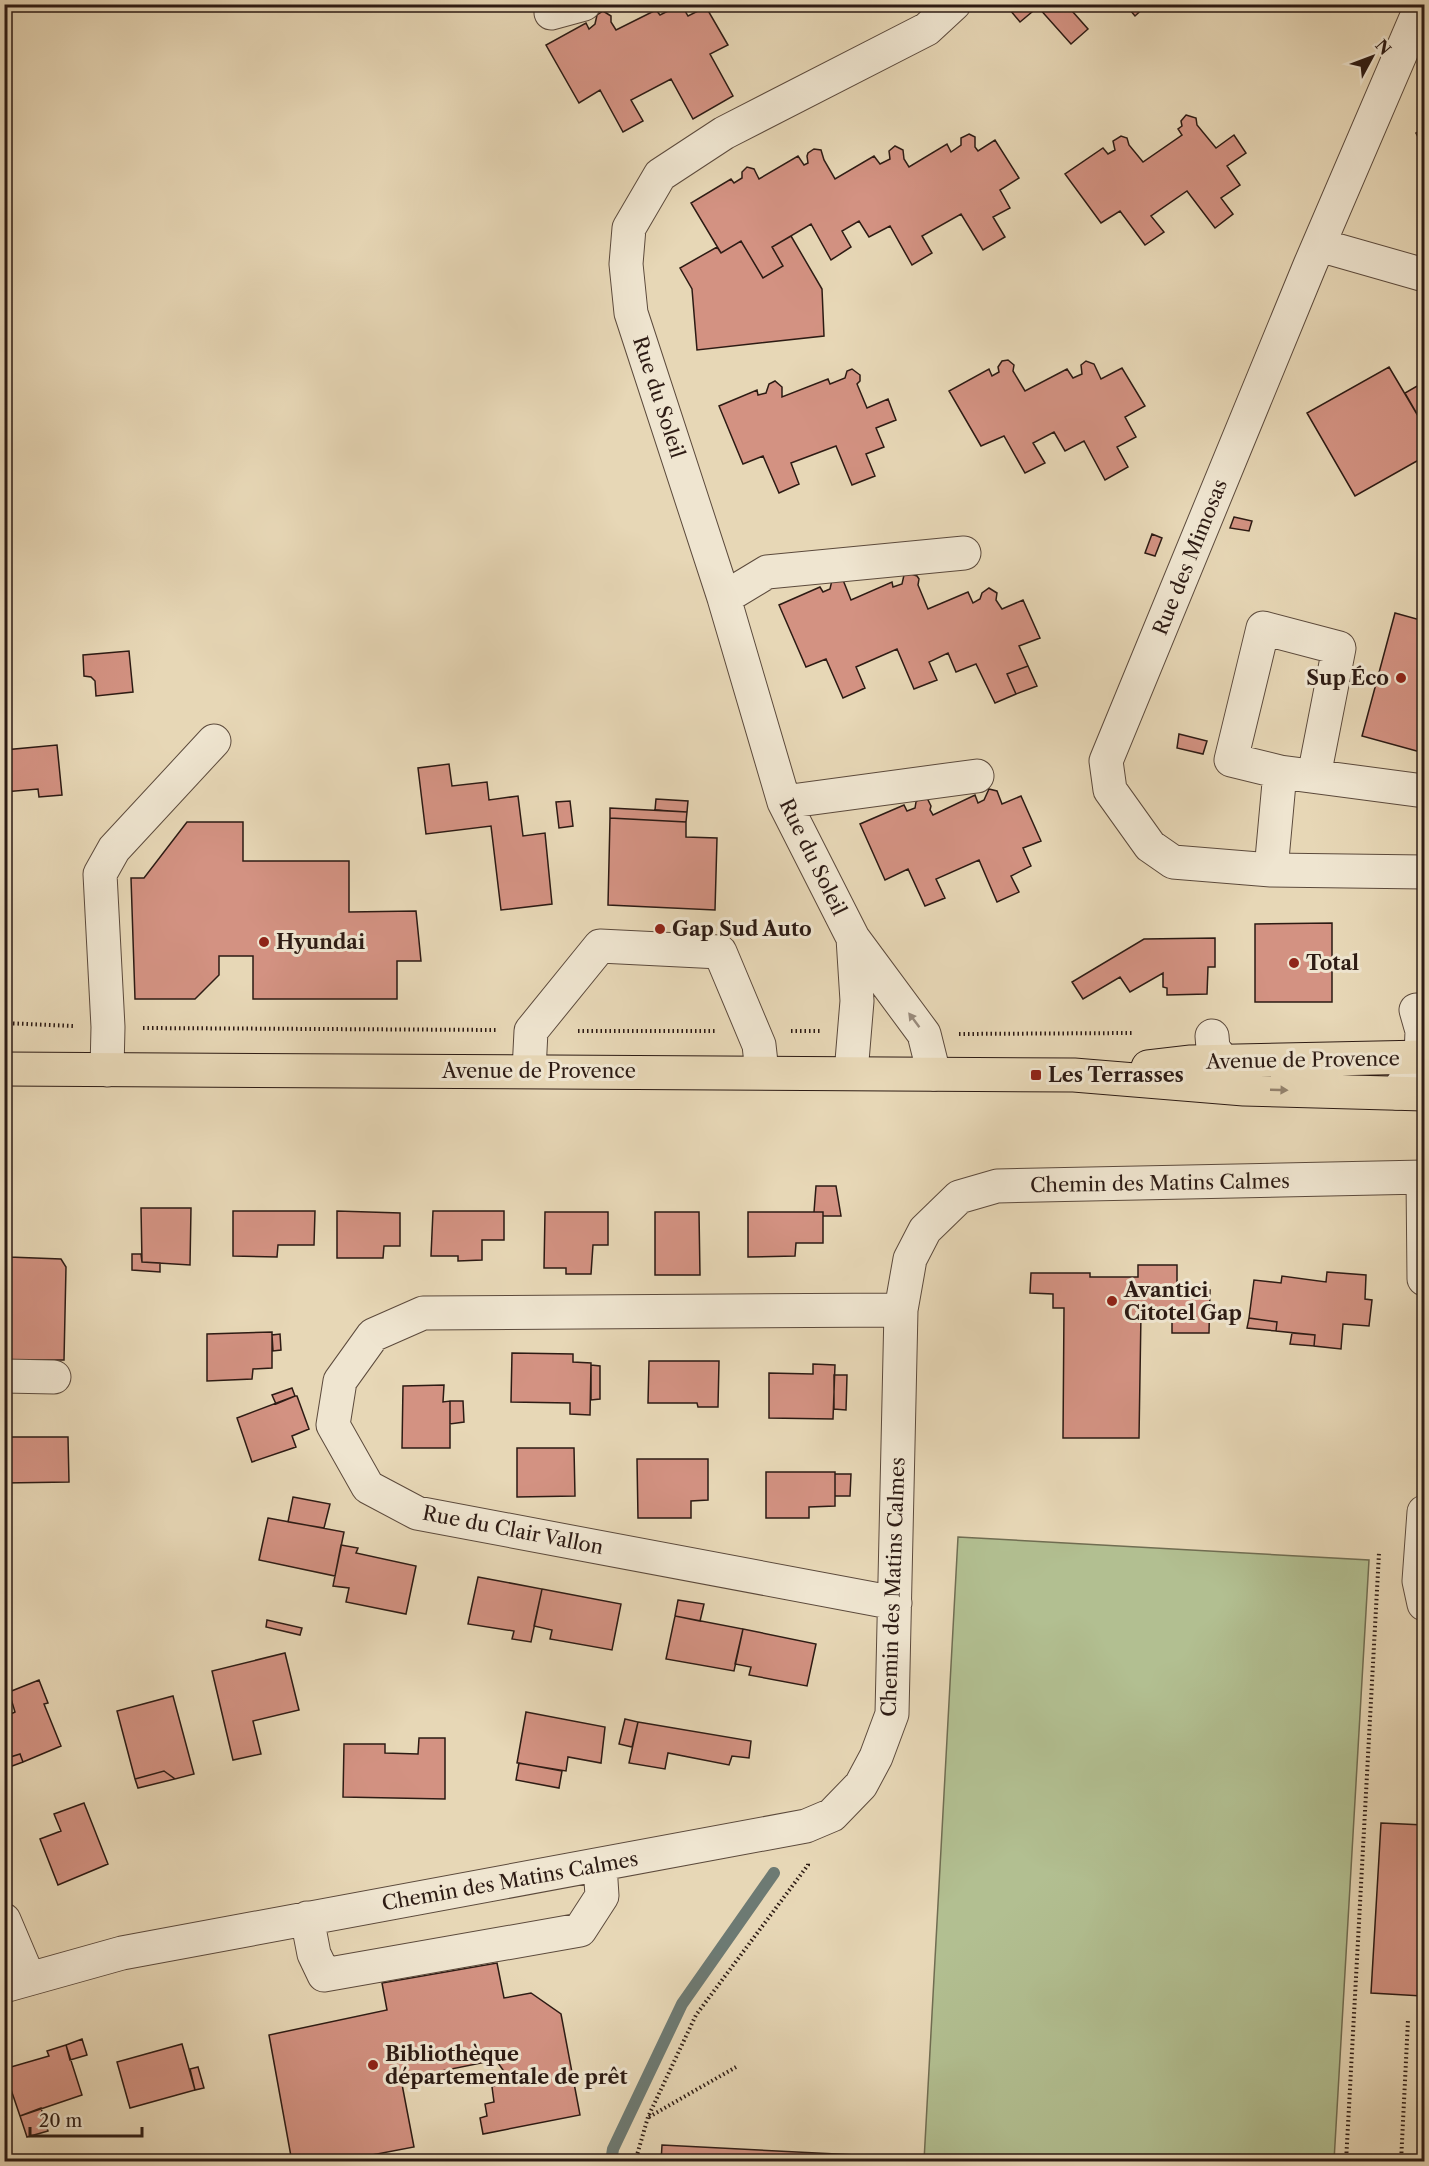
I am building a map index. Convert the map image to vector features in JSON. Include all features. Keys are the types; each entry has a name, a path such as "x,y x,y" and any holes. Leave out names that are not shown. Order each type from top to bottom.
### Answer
{"main road":[{"name":"Avenue de Provence","path":"1074,1075 1191,1062 1217,1049 1423,1057"},
{"name":"Avenue de Provence","path":"4,1069 1074,1075 1244,1089 1411,1094"}],"street":[{"path":"551,13 584,4"},
{"name":"Rue du Soleil","path":"934,1074 924,1034 853,938 784,802 724,598 631,313 626,264 629,228 660,175 724,133 927,29 954,4"},
{"name":"Rue des Mimosas","path":"1420,14 1319,245 1106,761 1110,789 1150,846 1173,862 1271,870 1425,872"},
{"path":"1319,245 1425,275"},
{"path":"724,598 767,572 964,553"},
{"path":"1314,776 1340,648 1263,628 1231,760 1280,772 1425,792"},
{"path":"107,1070 108,1027 99,874 114,849 214,741"},
{"path":"1271,870 1280,772"},
{"path":"784,802 977,776"},
{"name":"Rue du Soleil","path":"851,1073 857,1001 853,938"},
{"path":"529,1071 531,1030 600,946 720,952 759,1046 762,1072"},
{"path":"1411,1094 1423,1057 1422,1031 1416,1010"},
{"path":"1217,1049 1244,1089"},
{"path":"1424,1177 1425,1280"},
{"name":"Chemin des Matins Calmes","path":"17,1982 123,1953 806,1826 832,1815 861,1785 876,1757 892,1714 901,1310 910,1259 925,1230 959,1197 997,1186 1424,1177"},
{"name":"Rue du Clair Vallon","path":"896,1604 417,1513 368,1486 333,1425 340,1381 373,1335 423,1313 901,1310"},
{"path":"4,1376 54,1377"},
{"path":"1425,1512 1419,1581 1425,1604"},
{"path":"308,1918 314,1954 324,1975 569,1932 580,1930 602,1896 600,1865"},
{"path":"4,1920 17,1982"}],"path":[{"path":"4,1023 108,1027 855,1032"},
{"path":"924,1034 1139,1033"},
{"path":"1346,2162 1379,1553"},
{"path":"635,2162 648,2117 696,2015 808,1865 806,1826"},
{"path":"1401,2162 1408,2020"},
{"path":"648,2117 736,2067"}],"green space":[{"path":"958,1537 1369,1560 1334,2161 924,2161"}],"building":[{"path":"669,4 685,4 684,9 688,16 706,7 728,45 710,54 733,96 693,119 671,79 631,100 643,121 623,132 600,90 579,103 546,45 586,23 589,29 595,24 597,15 603,11 611,16 611,22 616,30 656,10 660,15 670,10"},
{"path":"1005,4 1082,4 1073,12 1088,29 1071,44 1038,7 1020,22"},
{"path":"1125,4 1148,4 1135,16"},
{"path":"1186,115 1196,118 1197,125 1216,148 1234,135 1246,153 1227,166 1240,185 1221,198 1233,214 1215,228 1187,191 1151,216 1164,232 1145,245 1120,211 1101,223 1065,174 1103,148 1108,154 1115,150 1113,141 1121,136 1127,138 1129,145 1143,162 1182,135 1178,129 1182,126 1181,121"},
{"path":"1424,128 1424,149 1416,133"},
{"path":"969,134 975,137 975,147 978,151 995,140 1019,178 1000,190 1010,208 993,217 1005,237 983,250 961,214 922,236 932,253 912,265 890,226 869,237 859,221 842,231 851,247 831,260 811,224 772,247 783,266 763,278 741,241 721,253 691,203 731,179 734,183 742,178 742,172 747,167 754,169 759,179 798,156 804,165 808,163 808,153 814,149 821,150 835,179 874,156 880,164 890,159 889,151 895,146 903,150 904,159 909,167 947,144 951,152 961,145 961,138"},
{"path":"791,236 822,289 824,336 697,350 692,289 680,268 717,247 721,253 741,241 763,278 783,266 772,247"},
{"path":"1008,360 1014,365 1013,371 1025,391 1067,369 1073,378 1082,374 1081,365 1086,361 1094,364 1101,379 1122,368 1145,406 1125,417 1136,437 1117,447 1128,467 1105,480 1084,441 1065,451 1054,432 1033,443 1045,463 1025,473 1004,436 981,446 949,391 989,369 992,376 999,372 998,367 1002,361"},
{"path":"1389,367 1424,426 1424,457 1355,496 1307,413"},
{"path":"852,369 860,375 860,381 857,384 867,408 888,399 896,420 876,428 884,447 866,454 875,476 852,485 836,446 791,463 799,484 779,493 763,456 743,464 719,406 757,390 758,395 766,393 769,384 775,381 782,387 782,397 828,379 830,384 845,378 847,371"},
{"path":"1424,382 1424,426 1405,393"},
{"path":"1234,517 1252,521 1249,531 1230,528"},
{"path":"1152,534 1162,538 1155,556 1145,553"},
{"path":"908,573 919,579 918,585 928,609 968,592 973,603 980,599 982,593 989,588 997,593 996,600 1002,609 1023,600 1040,638 1019,646 1028,666 1007,674 1016,694 995,703 976,664 956,672 948,653 929,662 937,680 914,689 897,649 856,667 865,688 843,698 826,659 806,667 779,605 820,587 823,592 830,589 832,580 843,580 851,600 892,582 893,587 902,584 904,575"},
{"name":"Sup Éco","path":"1395,613 1424,621 1424,753 1362,736"},
{"path":"129,651 133,692 96,696 95,681 91,677 84,676 83,655"},
{"path":"1028,666 1037,686 1016,694 1007,674"},
{"path":"1179,734 1207,741 1203,754 1177,748"},
{"path":"57,745 62,795 39,797 38,789 4,792 4,750"},
{"path":"449,764 452,786 487,782 489,800 518,796 523,836 545,833 552,904 501,910 491,826 426,834 418,768"},
{"path":"989,789 997,791 1002,804 1021,796 1041,841 1023,848 1031,866 1011,876 1019,892 997,902 979,860 936,879 945,898 925,906 908,869 885,880 860,824 904,805 907,811 915,808 919,799 928,800 933,815 975,795 978,803 984,800"},
{"path":"656,799 688,801 687,812 655,810"},
{"path":"570,801 573,826 559,828 556,802"},
{"path":"610,808 687,812 686,822 610,818"},
{"path":"610,818 686,822 686,837 717,838 715,910 608,905"},
{"path":"187,822 243,822 243,861 349,861 349,912 416,911 421,961 397,961 397,999 253,999 253,956 219,956 219,975 195,999 135,999 131,878 144,878"},
{"name":"Total","path":"1332,923 1332,1002 1255,1002 1255,924"},
{"path":"1215,938 1215,967 1208,967 1207,994 1167,995 1167,988 1163,987 1163,973 1130,992 1120,977 1083,999 1072,982 1144,939"},
{"path":"816,1186 836,1186 841,1216 823,1216 823,1212 814,1212"},
{"path":"141,1208 191,1208 190,1265 142,1262"},
{"path":"233,1211 315,1211 314,1245 278,1245 277,1257 233,1256"},
{"path":"337,1211 400,1213 400,1246 384,1246 383,1258 337,1258"},
{"path":"433,1211 504,1211 504,1240 482,1240 482,1260 458,1261 458,1256 431,1256"},
{"path":"4,1212 9,1212 9,1257 61,1259 66,1267 64,1360 4,1360"},
{"path":"545,1212 608,1212 608,1245 593,1245 591,1274 566,1274 566,1268 544,1268"},
{"path":"655,1212 699,1212 700,1275 655,1275"},
{"path":"748,1212 823,1212 823,1243 796,1243 795,1256 748,1257"},
{"path":"132,1254 141,1254 142,1262 160,1263 160,1272 132,1270"},
{"path":"1138,1265 1177,1265 1177,1289 1210,1290 1209,1333 1172,1333 1172,1314 1141,1313 1139,1438 1063,1438 1064,1308 1053,1308 1053,1294 1030,1293 1031,1273 1090,1273 1090,1277 1138,1277"},
{"path":"1327,1272 1366,1275 1365,1299 1372,1300 1369,1326 1343,1324 1341,1349 1314,1346 1315,1335 1276,1331 1277,1322 1249,1318 1254,1280 1281,1283 1282,1276 1326,1282"},
{"path":"1249,1318 1277,1322 1276,1331 1247,1328"},
{"path":"272,1332 272,1368 253,1369 252,1379 207,1381 207,1334"},
{"path":"1292,1333 1315,1335 1314,1346 1290,1344"},
{"path":"280,1334 281,1350 273,1351 272,1335"},
{"path":"512,1353 573,1354 573,1362 591,1363 590,1415 570,1414 570,1403 511,1402"},
{"path":"649,1361 719,1361 718,1407 698,1407 697,1403 648,1403"},
{"path":"813,1364 835,1365 833,1419 769,1418 769,1373 813,1374"},
{"path":"591,1365 600,1366 600,1399 591,1400"},
{"path":"834,1375 847,1375 846,1410 834,1409"},
{"path":"444,1385 443,1402 450,1401 450,1448 402,1448 403,1386"},
{"path":"292,1388 295,1396 276,1404 272,1395"},
{"path":"297,1396 309,1429 292,1436 296,1447 252,1462 237,1418"},
{"path":"450,1401 463,1401 464,1422 450,1424"},
{"path":"4,1437 68,1437 69,1482 4,1483"},
{"path":"517,1448 574,1448 575,1496 517,1497"},
{"path":"637,1459 708,1459 708,1500 691,1501 691,1518 638,1518"},
{"path":"766,1472 835,1472 835,1506 809,1507 809,1518 766,1518"},
{"path":"835,1474 851,1474 850,1496 835,1496"},
{"path":"293,1497 330,1504 324,1528 288,1522"},
{"path":"268,1518 344,1532 335,1576 259,1560"},
{"path":"341,1545 358,1548 356,1553 416,1566 406,1614 346,1602 349,1588 333,1586"},
{"path":"478,1577 542,1589 531,1642 512,1639 514,1631 468,1624"},
{"path":"542,1589 621,1604 612,1650 550,1639 552,1630 534,1626"},
{"path":"678,1600 704,1604 700,1621 675,1616"},
{"path":"675,1616 743,1629 734,1671 666,1659"},
{"path":"267,1620 302,1628 300,1635 266,1627"},
{"path":"743,1629 816,1644 807,1686 749,1675 751,1667 735,1664"},
{"path":"285,1653 299,1710 253,1721 261,1754 233,1760 212,1671"},
{"path":"39,1680 48,1703 44,1704 61,1746 23,1762 20,1754 4,1759 4,1717 15,1712 9,1692"},
{"path":"173,1696 194,1774 175,1779 164,1771 135,1779 117,1711"},
{"path":"526,1712 605,1727 601,1763 568,1757 566,1771 517,1763"},
{"path":"625,1719 638,1722 632,1747 619,1744"},
{"path":"638,1722 751,1741 749,1758 732,1756 729,1765 668,1753 665,1769 629,1763"},
{"path":"419,1738 445,1738 445,1799 343,1797 344,1744 385,1744 385,1753 418,1754"},
{"path":"20,1754 23,1762 4,1769 4,1759"},
{"path":"519,1763 562,1771 559,1788 516,1780"},
{"path":"164,1771 175,1779 138,1788 135,1779"},
{"path":"84,1803 108,1864 58,1885 40,1839 61,1831 54,1814"},
{"path":"1381,1823 1424,1825 1422,1996 1371,1993"},
{"name":"Bibliothèque départementale de prêt","path":"497,1963 504,1998 531,1993 561,2014 580,2115 483,2134 480,2118 487,2116 485,2104 494,2102 492,2087 502,2081 503,2070 496,2060 401,2079 414,2147 335,2162 292,2162 269,2035 387,2010 382,1983"},
{"path":"82,2039 87,2055 70,2060 66,2045"},
{"path":"182,2044 195,2090 130,2108 117,2062"},
{"path":"66,2045 82,2095 20,2116 4,2069 49,2056 47,2051"},
{"path":"198,2067 204,2088 195,2090 190,2069"},
{"path":"41,2108 48,2131 27,2137 20,2116"},
{"path":"662,2145 876,2156 876,2162 661,2162"}],"waterway":[{"path":"611,2162 613,2149 682,2004 774,1873"}],"place":[{"name":"Sup Éco","path":"1401,678"},
{"name":"Gap Sud Auto","path":"660,929"},
{"name":"Hyundai","path":"264,942"},
{"name":"Total","path":"1294,963"},
{"name":"Les Terrasses","path":"1036,1075"},
{"name":"Avantici Citotel Gap","path":"1112,1301"},
{"name":"Bibliothèque départementale de prêt","path":"373,2065"}]}
